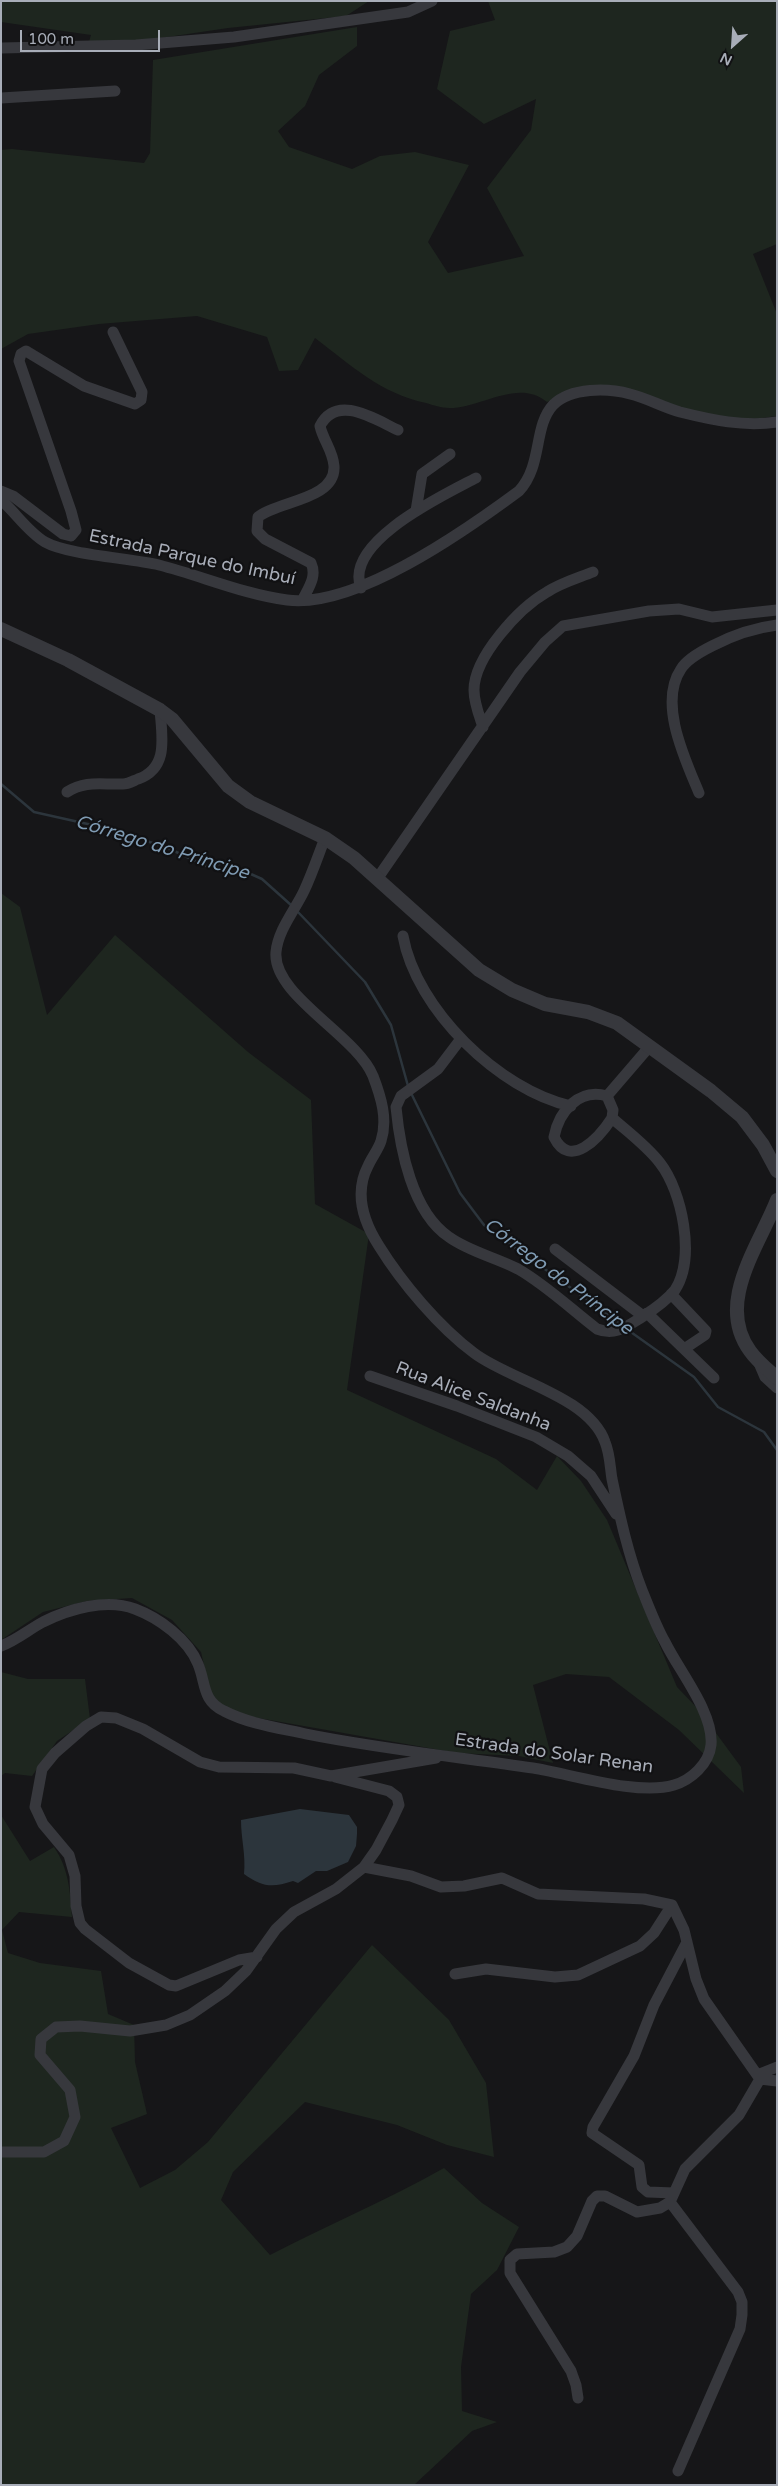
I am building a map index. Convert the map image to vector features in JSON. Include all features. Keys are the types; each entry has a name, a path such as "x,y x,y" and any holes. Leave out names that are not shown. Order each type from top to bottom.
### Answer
{"street":[{"path":"1,48 136,45 234,37 408,12 432,1"},
{"path":"1,98 115,90"},
{"path":"1,491 13,496 64,534 71,536 76,530 19,361 20,354 26,351 84,386 134,404 141,400 142,392 113,332"},
{"name":"Estrada Parque do Imbuí","path":"1,500 36,535 54,546 160,565 262,595 289,600 303,600 330,597 361,588 411,562 519,491 528,482 534,466 546,417 553,405 572,394 590,390 630,394 679,412 738,424 758,425 777,422"},
{"path":"303,600 313,578 314,570 311,563 265,538 257,531 258,517 266,510 315,494 326,486 334,468 330,449 320,426 333,413 354,410 398,430"},
{"path":"416,511 422,474 450,454"},
{"path":"361,588 357,579 362,559 380,539 416,511 476,478"},
{"path":"483,727 476,707 474,689 479,666 493,644 516,618 546,592 593,572"},
{"path":"377,879 520,672 545,642 563,626 649,611 679,609 712,617 777,610"},
{"path":"699,793 679,744 672,700 675,682 682,668 702,651 731,636 777,625"},
{"path":"1,629 68,660 160,710 172,719 221,781 240,796 325,838 354,858 479,970 504,985 545,1004 588,1012 617,1023 650,1046 742,1117 763,1145 777,1171"},
{"path":"67,792 79,785 125,784 146,776 158,765 162,750 160,710"},
{"name":"Estrada do Solar Renan","path":"1,1646 14,1641 44,1622 89,1606 116,1604 134,1608 162,1623 187,1645 198,1663 206,1696 214,1705 227,1713 273,1727 328,1738 540,1769 645,1789 674,1785 691,1776 705,1762 712,1744 704,1709 663,1640 640,1586 620,1520 607,1445 601,1433 584,1414 563,1399 539,1385 499,1369 472,1352 435,1317 376,1243 360,1201 359,1186 369,1163 380,1146 384,1128 382,1099 369,1065 290,990 281,975 276,950 288,919 300,899 325,838"},
{"path":"403,936 406,953 434,1007 460,1040 528,1090 549,1101 570,1106"},
{"path":"460,1040 438,1069 401,1096 396,1107 397,1122 415,1195 426,1217 448,1237 482,1255 516,1268 536,1281 597,1329 608,1333 645,1315 675,1290 683,1268 685,1243 674,1185 659,1162 612,1118"},
{"path":"607,1096 650,1046"},
{"path":"590,1093 607,1096 613,1110 612,1118 590,1143 578,1151 567,1152 559,1146 554,1137 560,1116 570,1106 590,1093"},
{"path":"777,1200 740,1279 736,1298 739,1327 748,1349 777,1378"},
{"path":"555,1249 645,1315 714,1378"},
{"path":"671,1294 706,1331 705,1335 684,1349"},
{"path":"758,1361 765,1377 777,1388"},
{"name":"Rua Alice Saldanha","path":"370,1376 518,1430 560,1451 591,1476 620,1520"},
{"path":"1,2152 44,2152 64,2141 75,2117 70,2090 40,2055 41,2039 56,2028 80,2026 130,2031 166,2025 190,2014 225,1991 257,1957 276,1929 294,1912 336,1889 364,1867 376,1850 399,1806 397,1797 390,1791 331,1776 294,1768 220,1767 200,1762 143,1729 116,1718 101,1717 86,1726 55,1753 42,1769 35,1807 43,1824 69,1855 75,1876 76,1906 80,1922 85,1929 129,1963 169,1986 176,1986 239,1960 257,1957"},
{"path":"331,1776 450,1756"},
{"path":"364,1867 411,1876 441,1887 464,1886 502,1878 538,1894 644,1899 672,1905"},
{"path":"672,1905 687,1942 696,1979 704,1999 759,2077 777,2081"},
{"path":"455,1974 486,1969 556,1977 578,1975 640,1946 654,1934 672,1905"},
{"path":"678,2471 724,2370 740,2329 742,2302 738,2292 672,2198 648,2192 642,2188 639,2165 592,2133 592,2127 634,2056 654,2005 687,1942"},
{"path":"578,2398 571,2371 510,2273 510,2260 517,2254 554,2252 567,2247 576,2236 592,2201 597,2196 605,2196 637,2212 660,2208 672,2198 686,2169 739,2115 759,2077 777,2067"}],"shaded area":[{"path":"1,1 369,1 346,16 88,45 91,35 1,22"},
{"path":"488,1 777,1 777,244 753,254 777,314 777,416 732,422 666,407 628,389 571,389 547,402 536,395 512,393 461,407 443,408 394,393 354,368 315,338 298,370 279,371 267,337 197,316 99,324 28,334 1,349 1,150 12,149 144,163 150,153 153,60 357,27 357,46 319,75 305,106 278,131 289,147 352,169 380,156 415,152 469,165 428,242 448,273 524,256 487,188 531,130 536,99 484,124 437,89 450,31 495,20"},
{"path":"1,893 20,907 47,1015 115,935 248,1052 311,1100 315,1204 369,1234 347,1390 496,1459 537,1490 557,1456 581,1481 607,1520 677,1687 699,1710 741,1767 744,1793 679,1730 609,1677 566,1674 533,1685 553,1763 519,1756 457,1753 230,1713 212,1699 201,1652 172,1620 132,1598 87,1601 43,1612 1,1640"},
{"path":"1,1672 28,1679 85,1679 90,1719 57,1741 32,1776 5,1773 1,1776"},
{"path":"300,1809 349,1815 357,1827 357,1834 356,1846 348,1862 327,1871 316,1871 298,1883 293,1881 279,1885 267,1885 256,1882 244,1874 241,1820"},
{"path":"1,1815 30,1861 54,1847 66,1872 72,1917 19,1912 2,1930 8,1953 40,1963 101,1971 108,2014 134,2025 135,2062 147,2114 111,2128 140,2188 175,2170 208,2142 372,1945 449,2020 486,2083 494,2157 447,2145 397,2125 305,2102 233,2172 221,2200 270,2255 444,2168 482,2203 519,2227 497,2270 471,2294 461,2367 462,2411 497,2422 472,2431 414,2485 1,2485"}],"waterway":[{"name":"Córrego do Príncipe","path":"1,784 34,812 119,831 172,850 206,866 226,863 262,879 291,905"},
{"name":"Córrego do Príncipe","path":"297,911 365,982 391,1025 408,1086"},
{"name":"Córrego do Príncipe","path":"411,1093 460,1193 484,1225 622,1325"},
{"name":"Córrego do Príncipe","path":"628,1330 694,1377 718,1407 764,1432 777,1450"}]}
